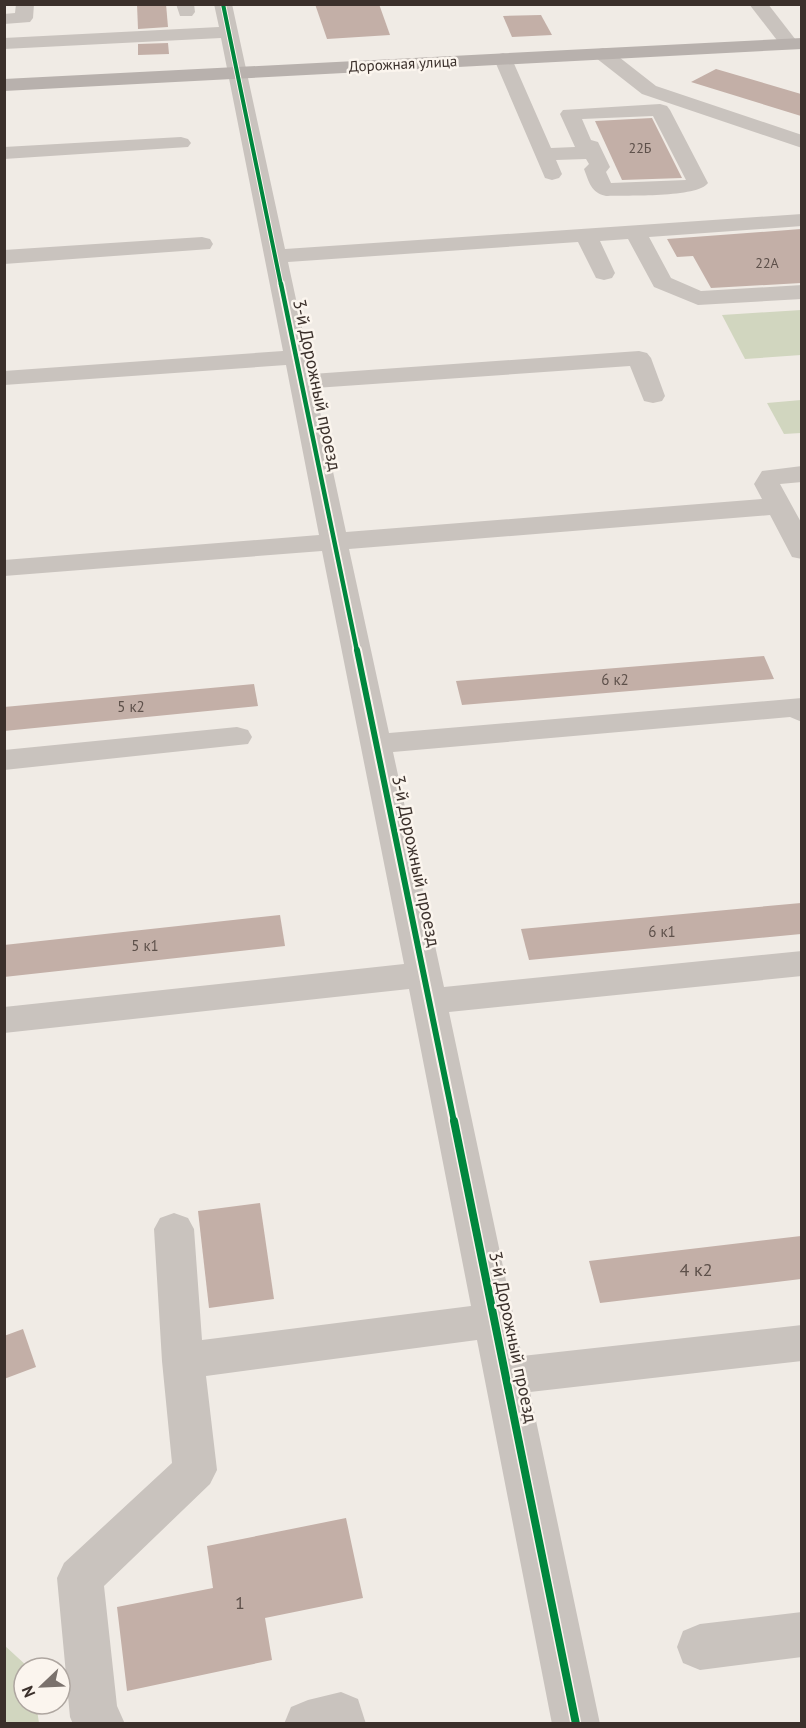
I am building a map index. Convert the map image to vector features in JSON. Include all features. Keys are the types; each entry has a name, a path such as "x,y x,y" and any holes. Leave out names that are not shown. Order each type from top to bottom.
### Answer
{"main road":[{"name":"Дорожная улица","path":"4,85 796,44"}],"street":[{"path":"4,19 24,18 25,4"},
{"name":"3-й Дорожный проезд","path":"223,4 427,988 576,1724"},
{"path":"758,4 796,44"},
{"path":"4,44 229,32"},
{"path":"603,54 649,90 801,142"},
{"path":"503,59 552,174"},
{"path":"660,110 698,183 691,186 606,190 602,188 594,169 600,166 594,152 591,146 584,145 570,114 660,110"},
{"path":"4,153 181,143"},
{"path":"544,155 594,152"},
{"path":"275,256 801,220"},
{"path":"635,231 662,282 698,298 801,292"},
{"path":"585,235 604,273"},
{"path":"4,257 202,244"},
{"path":"4,378 639,358 653,396"},
{"path":"801,474 778,476 768,480 767,484 801,551"},
{"path":"4,567 779,506"},
{"path":"376,744 799,707 801,713"},
{"path":"4,759 237,737"},
{"path":"4,1020 801,963"},
{"path":"101,1724 93,1717 80,1578 195,1470 183,1361 174,1229"},
{"path":"183,1361 495,1320"},
{"path":"506,1376 801,1343"},
{"path":"700,1647 801,1634"},
{"path":"308,1724 341,1716 342,1724"}],"green space":[{"path":"801,310 801,355 745,359 722,315"},
{"path":"801,400 801,433 784,434 767,403"},
{"path":"4,1645 16,1656 12,1656 12,1716 38,1716 39,1723 5,1723"}],"building":[{"path":"137,4 166,4 168,27 138,29"},
{"path":"315,4 379,4 390,35 327,39"},
{"path":"541,15 552,35 512,37 503,16"},
{"path":"168,43 169,54 138,55 138,44"},
{"path":"716,69 801,94 801,116 691,82"},
{"path":"652,118 682,178 622,180 595,121"},
{"path":"801,229 801,283 711,288 693,256 677,257 667,239"},
{"path":"764,656 774,679 462,705 456,681"},
{"path":"254,684 258,706 4,731 4,707"},
{"path":"801,903 801,934 529,960 521,929"},
{"path":"280,915 285,946 4,977 4,945"},
{"path":"260,1203 274,1299 209,1308 198,1211"},
{"path":"801,1236 801,1279 600,1303 589,1261"},
{"path":"23,1329 36,1367 4,1379 4,1336"},
{"path":"346,1518 363,1598 265,1618 272,1660 127,1691 117,1607 213,1588 207,1546"}],"cycle path":[{"path":"223,4 576,1724"}]}
